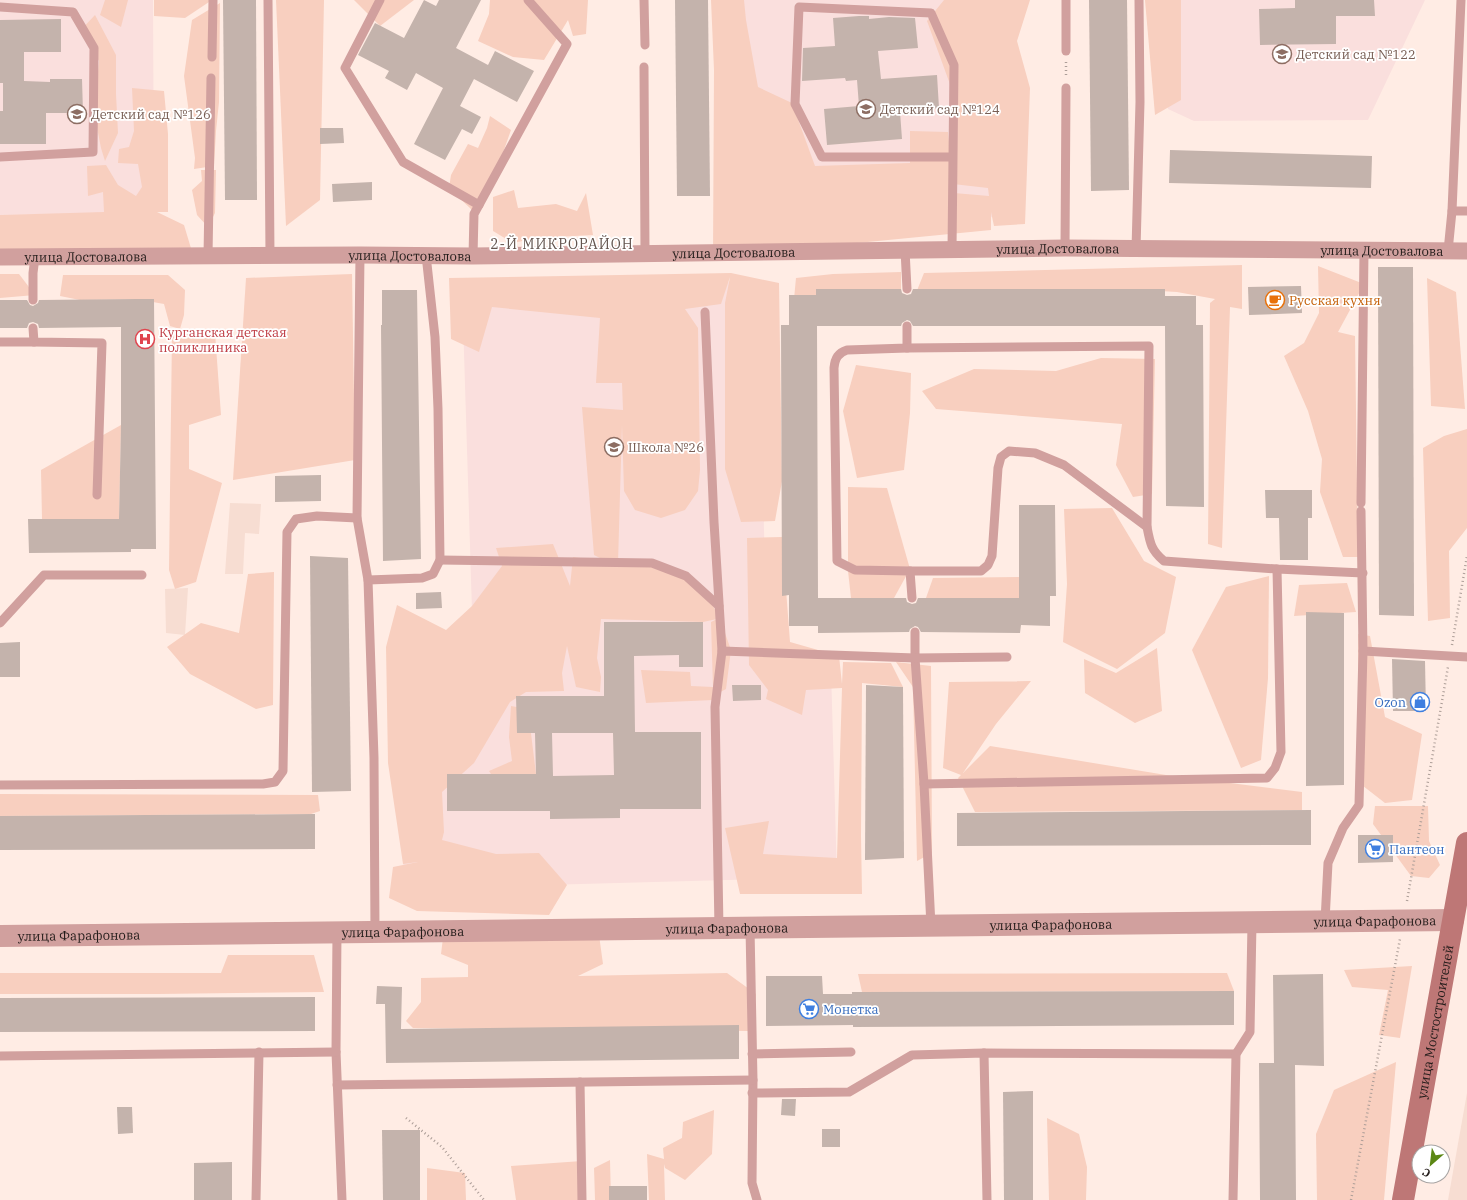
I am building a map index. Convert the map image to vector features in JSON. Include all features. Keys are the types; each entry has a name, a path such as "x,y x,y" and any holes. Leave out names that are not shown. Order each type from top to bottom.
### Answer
{"main road":[{"name":"улица Мостостроителей","path":"1403,1200 1467,843"}],"street":[{"name":"улица Достовалова","path":"0,257 360,255 473,256 1065,248 1467,251"},
{"name":"улица Фарафонова","path":"0,936 1404,922 1453,920"}],"lane":[{"path":"212,57 213,0"},
{"path":"268,0 270,256"},
{"path":"380,0 344,68 403,162 479,205"},
{"path":"473,256 474,214 567,44 528,0"},
{"path":"644,0 645,45"},
{"path":"1066,0 1066,52"},
{"path":"1136,249 1140,102 1139,0"},
{"path":"1448,251 1452,211 1461,0"},
{"path":"0,7 73,12 94,48 94,56 93,152 0,157"},
{"path":"952,250 953,157 954,64 931,14 799,7 795,104 822,157 953,157"},
{"path":"644,67 645,254"},
{"path":"208,256 211,78"},
{"path":"1065,248 1066,88"},
{"path":"1452,211 1467,211"},
{"path":"905,250 907,289"},
{"path":"1325,922 1328,863 1343,828 1358,805 1363,651 1361,507 1364,251"},
{"path":"360,255 357,518 368,580 374,758 375,932"},
{"path":"368,580 422,578 433,574 440,560 438,409 435,337 426,255"},
{"path":"33,300 33,273 35,257"},
{"path":"705,312 722,651 715,707 719,928"},
{"path":"907,326 907,348"},
{"path":"33,328 34,342"},
{"path":"0,342 102,343 97,495"},
{"path":"1147,527 1064,465 1035,453 1009,451 1000,457 992,556 988,565 981,571 855,570 837,561 834,362 840,353 847,350 907,348 1149,346 1147,527 1151,545 1156,554 1164,561 1362,573"},
{"path":"0,785 263,784 275,782 283,770 287,532 296,519 317,516 357,518"},
{"path":"440,560 652,563 686,576 719,606"},
{"path":"924,784 1267,778 1275,768 1281,752 1277,569"},
{"path":"910,571 912,598"},
{"path":"0,623 44,575 142,575"},
{"path":"915,632 915,658 924,784 931,926"},
{"path":"722,651 915,658 1007,657"},
{"path":"1363,651 1467,657"},
{"path":"1232,1200 1236,1054 1250,1032 1252,923"},
{"path":"750,928 753,1080 752,1184 757,1200"},
{"path":"337,932 336,1052 342,1200"},
{"path":"256,1200 259,1052"},
{"path":"0,1056 336,1052"},
{"path":"752,1054 851,1052"},
{"path":"752,1093 849,1092 912,1055 984,1053 1236,1054"},
{"path":"984,1053 988,1200"},
{"path":"337,1085 753,1080"},
{"path":"580,1082 582,1200"}],"path":[{"path":"1066,52 1066,88"},
{"path":"1350,1200 1404,922 1467,556"},
{"path":"406,1118 442,1147 484,1200"}],"shaded area":[{"name":"Детский сад №126","path":"0,0 153,0 154,213 0,215"},
{"path":"105,0 128,0 121,27 100,15"},
{"path":"154,0 212,0 185,18 154,16"},
{"path":"276,0 324,0 320,200 286,226"},
{"path":"354,0 414,0 380,26"},
{"path":"490,0 588,0 586,34 573,36 568,20 544,60 513,57 478,41 489,14"},
{"path":"711,0 744,0 746,20 758,87 792,103 815,166 910,163 910,131 948,132 953,182 951,87 927,21 944,0 1030,0 1017,41 1030,88 1025,224 994,226 991,212 991,230 713,257 714,70","holes":["953,184 988,188 989,196 954,193"]},
{"name":"Детский сад №124","path":"725,0 1003,0 1004,217 730,219"},
{"path":"1145,0 1181,0 1181,100 1155,115"},
{"name":"Детский сад №122","path":"1161,0 1425,0 1368,120 1194,121 1168,109"},
{"path":"220,3 219,102 214,166 194,169 195,158 184,76 192,20"},
{"path":"95,15 116,55 118,133 105,161 94,112 99,61 80,31"},
{"path":"132,88 164,91 168,134 168,212 157,212 184,225 193,255 0,257 0,215 104,212 103,192 88,196 87,166 106,165 118,185 136,196 142,187 138,164 118,163 119,149 129,147 134,131"},
{"path":"490,116 511,130 492,184 472,210 449,188 451,175 468,144 478,148 487,128"},
{"path":"201,170 216,170 215,213 208,227 197,215 192,190 202,181"},
{"path":"514,190 518,208 556,204 577,211 586,193 593,235 537,238 513,243 493,231 493,197"},
{"path":"1242,265 1242,309 1230,307 1222,548 1208,544 1210,303 1215,299 1177,292 1126,289 916,293 924,273"},
{"path":"1318,266 1364,284 1338,332 1355,336 1358,557 1343,557 1320,492 1322,459 1308,411 1284,356 1304,343 1319,313"},
{"path":"901,272 901,289 794,299 796,278 833,274"},
{"path":"731,273 779,283 782,481 775,521 741,522 725,469 725,303 730,277 721,304 685,309 698,328 700,470 698,491 685,510 661,518 635,510 624,491 622,425 618,563 669,566 706,593 720,619 731,650 726,689 713,696 713,700 646,703 641,670 690,672 691,686 713,687 711,622 717,619 703,622 601,619 597,658 601,677 600,692 576,687 567,646 562,673 564,691 526,692 510,702 474,763 442,792 444,832 442,840 496,854 539,853 567,885 549,915 417,911 389,898 393,867 418,862 403,864 388,763 386,647 397,605 446,630 472,606 502,566 496,548 553,544 570,586 573,557 608,562 594,555 582,407 623,410 622,383 596,383 600,318 492,307 479,352 451,339 449,278"},
{"path":"0,274 19,274 35,295 0,298"},
{"path":"352,274 355,460 233,480 246,278"},
{"path":"63,275 168,275 185,290 184,315 180,329 170,326 164,304 136,299 80,300 60,296"},
{"path":"1427,278 1456,292 1465,409 1431,406"},
{"name":"Школа №26","path":"757,281 768,672 831,670 837,877 404,889 397,645 473,643 462,288"},
{"path":"215,333 221,415 189,425 189,469 222,483 196,582 175,589 169,570 172,334"},
{"path":"1101,358 1155,359 1152,494 1133,497 1116,465 1122,424 936,409 922,391 974,369 1056,371"},
{"path":"856,365 911,373 910,413 904,470 857,478 843,411"},
{"path":"121,425 119,519 42,519 41,470"},
{"path":"1467,429 1467,528 1449,551 1450,618 1428,621 1423,448 1444,436"},
{"path":"848,487 887,488 910,569 894,598 851,598 848,571"},
{"path":"230,503 261,504 259,534 245,533 243,574 225,574"},
{"path":"1112,508 1144,561 1176,577 1165,633 1117,669 1063,642 1067,584 1064,509"},
{"path":"782,537 790,642 839,656 842,684 843,662 891,663 903,687 862,683 862,894 740,894 725,828 769,821 763,854 837,858 842,688 806,690 802,715 766,699 768,690 749,665 747,538"},
{"path":"274,572 273,705 256,709 190,674 167,647 201,623 239,633 248,574"},
{"path":"1269,576 1268,678 1261,760 1241,768 1192,650 1226,587"},
{"path":"1019,577 1019,598 926,598 933,578"},
{"path":"1347,583 1356,612 1294,616 1299,585"},
{"path":"188,588 185,635 166,633 165,589"},
{"path":"1358,634 1370,636 1385,717 1422,734 1412,800 1385,803 1358,782"},
{"path":"1157,648 1162,711 1135,723 1085,693 1084,659 1116,673"},
{"path":"896,662 931,666 932,853 917,861 913,687"},
{"path":"1031,681 996,724 963,773 990,746 1166,775 1302,792 1302,810 975,812 958,778 961,775 943,768 949,682"},
{"path":"511,706 528,709 536,774 491,774 489,771 512,761 509,737"},
{"path":"0,794 318,795 320,811 311,814 0,816"},
{"path":"1375,806 1428,806 1429,841 1440,865 1429,878 1411,876 1373,824"},
{"path":"599,935 603,964 578,976 727,973 756,994 751,1031 413,1028 406,1021 421,1002 421,978 468,977 468,965 441,954 443,938"},
{"path":"228,955 314,955 324,992 0,994 0,973 221,973"},
{"path":"1412,966 1400,1038 1379,1035 1388,990 1352,987 1344,970"},
{"path":"1227,973 1234,991 862,992 858,974"},
{"path":"1396,1062 1384,1200 1317,1200 1316,1134 1334,1090"},
{"path":"1467,1093 1467,1200 1448,1200"},
{"path":"714,1110 712,1154 685,1180 665,1168 664,1164 665,1200 649,1200 647,1154 664,1159 663,1148 682,1138 683,1122"},
{"path":"1047,1118 1079,1134 1087,1167 1086,1200 1049,1200"},
{"path":"610,1160 611,1200 595,1200 594,1168"},
{"path":"582,1161 581,1200 516,1200 511,1166"},
{"path":"427,1168 465,1173 466,1200 427,1200"}],"building":[{"path":"223,0 256,0 257,200 225,200"},
{"path":"424,0 436,6 439,0 481,0 456,48 488,65 495,51 534,71 517,102 474,79 460,106 481,117 472,134 462,129 445,160 414,144 443,88 416,73 407,90 385,78 389,71 358,55 375,23 404,38"},
{"path":"675,0 708,0 710,196 677,196"},
{"path":"1089,0 1127,0 1129,190 1091,191"},
{"path":"1295,0 1374,0 1375,16 1336,16 1336,44 1260,45 1259,9 1295,8"},
{"path":"869,16 869,19 889,17 915,18 918,48 878,51 881,79 937,75 939,108 900,112 902,139 827,145 824,109 859,106 857,80 846,81 845,78 802,81 803,48 835,46 833,18"},
{"path":"61,19 61,52 24,52 24,81 50,82 50,79 82,79 83,113 46,113 46,144 0,144 0,111 3,111 3,83 0,83 0,20"},
{"path":"320,128 343,128 344,143 320,144"},
{"path":"1170,150 1372,156 1371,188 1169,183"},
{"path":"372,182 372,200 333,202 332,184"},
{"path":"1378,267 1413,267 1414,616 1379,615"},
{"name":"Русская кухня","path":"1301,286 1302,313 1249,315 1248,287"},
{"path":"816,289 901,289 902,293 907,295 911,294 913,289 1165,289 1165,296 1196,296 1196,325 1203,325 1204,507 1166,506 1165,326 913,326 910,321 907,320 902,323 901,326 817,326 818,598 906,598 907,602 912,604 916,603 918,598 1019,598 1019,505 1055,505 1056,596 1050,596 1050,626 1021,625 1020,633 921,632 918,627 915,626 910,629 909,632 818,633 818,626 789,626 789,595 782,596 781,325 789,325 789,295 816,295"},
{"path":"382,290 417,290 421,559 383,561"},
{"path":"154,299 156,549 131,549 131,552 29,553 28,519 119,519 121,327 39,328 38,324 33,322 29,323 27,328 0,328 0,300 27,300 30,305 33,306 38,303 39,300"},
{"path":"321,475 321,501 275,502 275,476"},
{"path":"1265,490 1312,490 1312,518 1308,518 1308,560 1280,560 1279,518 1266,518"},
{"path":"310,556 348,558 351,791 312,792"},
{"path":"441,592 442,608 416,609 416,593"},
{"path":"1306,612 1344,613 1344,785 1306,786"},
{"path":"604,622 703,622 703,667 679,667 679,655 634,656 635,732 701,732 701,809 620,809 620,818 550,819 550,811 447,811 447,774 536,774 535,733 517,733 516,696 604,696","holes":["552,733 613,733 614,775 553,776"]},
{"path":"20,642 20,677 0,677 0,643"},
{"path":"1392,659 1425,661 1426,711 1393,711"},
{"path":"732,685 761,685 761,700 733,701"},
{"path":"866,685 903,687 904,858 865,860"},
{"path":"1311,810 1311,845 957,846 957,813"},
{"path":"315,814 315,849 0,850 0,816"},
{"path":"1358,835 1393,835 1393,862 1358,863"},
{"path":"1323,974 1324,1066 1295,1065 1296,1200 1260,1200 1259,1063 1274,1063 1273,975"},
{"path":"766,976 822,976 823,994 852,994 852,992 1234,991 1234,1025 766,1026"},
{"path":"377,986 402,987 401,1029 739,1025 739,1059 386,1063 385,1004 376,1004"},
{"path":"315,997 315,1031 0,1032 0,998"},
{"path":"1033,1091 1033,1200 1004,1200 1003,1092"},
{"path":"782,1099 796,1099 795,1116 781,1115"},
{"path":"117,1107 132,1107 133,1133 118,1134"},
{"path":"822,1129 840,1129 840,1147 822,1147"},
{"path":"382,1130 420,1130 420,1200 383,1200"},
{"path":"232,1162 232,1200 194,1200 194,1163"},
{"path":"609,1186 647,1186 647,1200 609,1200"}],"place":[{"name":"Детский сад №122","path":"1282,54"},
{"name":"Детский сад №124","path":"866,109"},
{"name":"Детский сад №126","path":"77,114"},
{"name":"Русская кухня","path":"1275,300"},
{"name":"Курганская детская поликлиника","path":"145,339"},
{"name":"Школа №26","path":"614,447"},
{"name":"Ozon","path":"1420,702"},
{"name":"Пантеон","path":"1375,849"},
{"name":"Монетка","path":"809,1009"}],"district":[{"name":"2-Й МИКРОРАЙОН","path":"562,244"}]}
